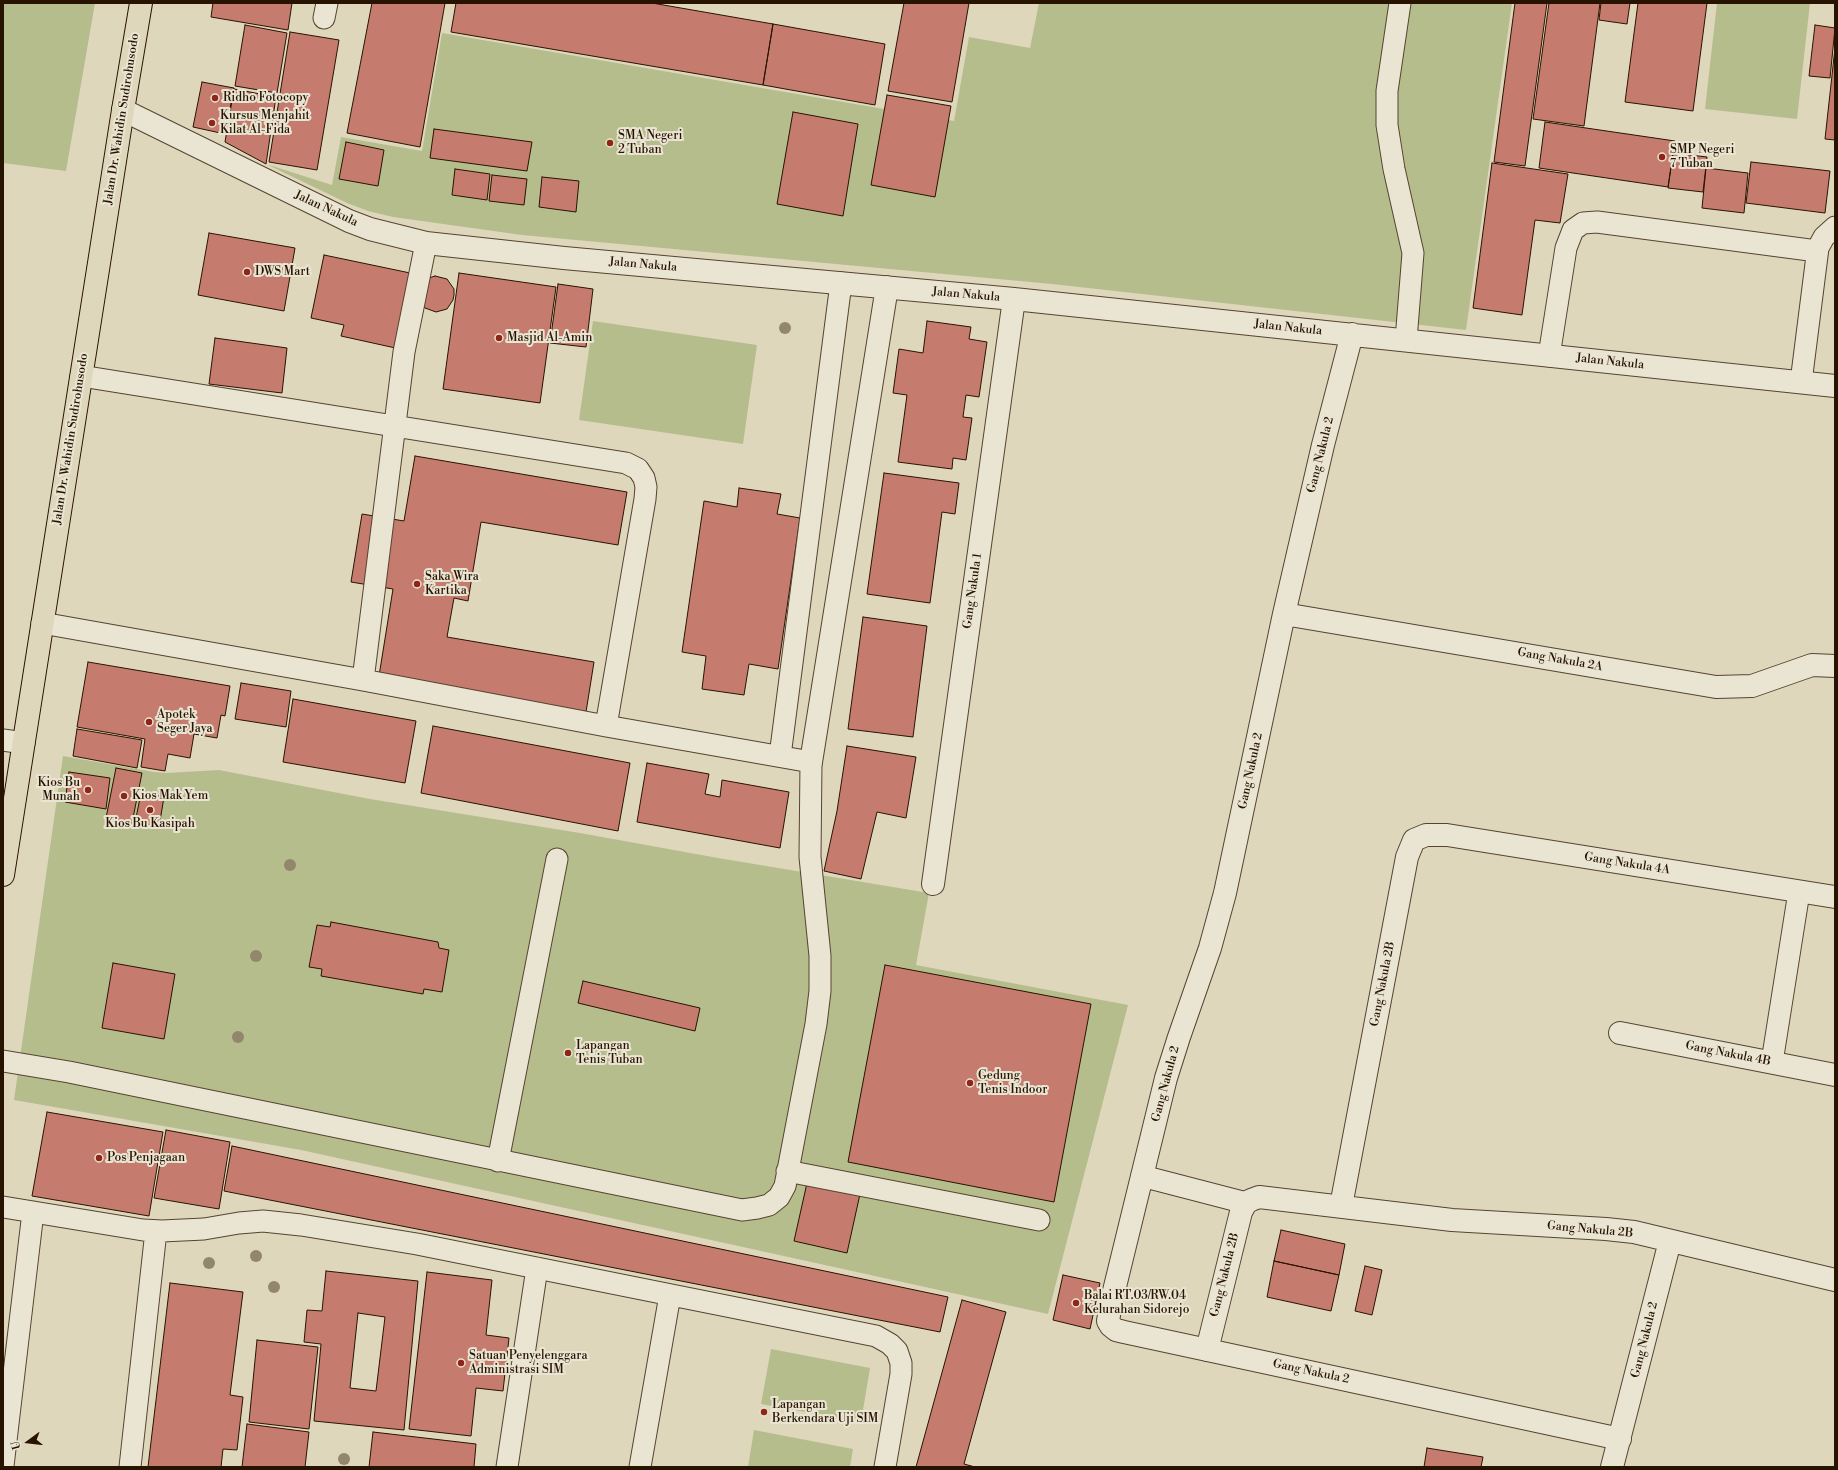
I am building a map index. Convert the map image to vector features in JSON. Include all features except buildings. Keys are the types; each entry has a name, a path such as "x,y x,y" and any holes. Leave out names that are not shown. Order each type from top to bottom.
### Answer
{"highway":[{"name":"Jalan Dr. Wahidin Sudirohusodo","path":"3,875 13,741 42,623 141,3"}],"street":[{"name":"Jalan Nakula","path":"123,110 349,220 370,229 426,243 557,258 1014,299 1835,386"},
{"path":"811,762 888,287"},
{"name":"Gang Nakula 1","path":"933,884 1014,299"},
{"name":"Gang Nakula 2","path":"1352,334 1323,445 1284,614 1225,893 1210,948 1166,1078 1110,1303 1108,1321 1116,1330 1620,1439"},
{"name":"Gang Nakula 2A","path":"1284,614 1716,687 1752,686 1812,665 1835,666"},
{"name":"Gang Nakula 4A","path":"1419,837 1433,834 1447,835 1835,897"},
{"name":"Gang Nakula 2B","path":"1341,1206 1407,857 1414,840 1419,837"},
{"name":"Gang Nakula 4B","path":"1620,1033 1835,1075"},
{"name":"Gang Nakula 2B","path":"1207,1350 1241,1212 1246,1203 1259,1197 1452,1220 1634,1232 1835,1280"},
{"name":"Gang Nakula 2","path":"1612,1467 1670,1241"}],"lane":[{"path":"1400,3 1388,91 1387,125 1394,169 1413,253 1406,340"},
{"path":"1549,356 1566,248 1573,230 1583,223 1597,222 1817,251"},
{"path":"1801,382 1817,251 1824,237 1835,227"},
{"path":"363,680 404,352 426,243"},
{"path":"780,756 841,283"},
{"path":"81,376 626,463 638,469 644,478 646,487 645,499 606,726"},
{"path":"3,1061 69,1072 742,1210 769,1205 779,1197 785,1186 816,1024 820,991 820,956 810,857 811,762 42,623"},
{"path":"498,1161 557,859"},
{"path":"1772,1062 1799,892"},
{"path":"787,1171 1039,1220"},
{"path":"1142,1176 1246,1203"},
{"path":"3,1208 156,1231 204,1229 239,1223 263,1221 301,1225 417,1244 876,1336 890,1344 897,1352 901,1374 885,1467"},
{"path":"3,1466 33,1212"},
{"path":"130,1467 156,1231"},
{"path":"507,1467 537,1268"},
{"path":"640,1467 670,1295"}],"green space":[{"path":"3,3 95,3 66,171 3,163"},
{"path":"1039,3 1512,3 1466,330 1052,284 522,235 393,217 368,211 347,203 266,164 332,185 341,137 422,151 442,33 954,121 969,37 1030,48"},
{"path":"1717,3 1810,3 1797,119 1705,109"},
{"path":"593,321 757,345 743,444 579,420"},
{"name":"Lapangan Tenis Tuban","path":"63,756 154,772 166,773 219,770 370,799 580,833 718,858 929,893 916,965 1128,1005 1048,1314 301,1150 14,1100"},
{"path":"771,1349 870,1368 861,1422 761,1404"},
{"path":"754,1430 853,1449 850,1467 748,1467"}],"place":[{"name":"Ridho Fotocopy","path":"215,98"},
{"name":"Kursus Menjahit Kilat Al-Fida","path":"212,123"},
{"name":"SMA Negeri 2 Tuban","path":"610,143"},
{"name":"SMP Negeri 7 Tuban","path":"1662,157"},
{"name":"DWS Mart","path":"247,272"},
{"name":"Masjid Al-Amin","path":"499,338"},
{"name":"Saka Wira Kartika","path":"417,584"},
{"name":"Apotek Seger Jaya","path":"149,722"},
{"name":"Kios Bu Munah","path":"88,790"},
{"name":"Kios Mak Yem","path":"124,796"},
{"name":"Kios Bu Kasipah","path":"150,810"},
{"name":"Lapangan Tenis Tuban","path":"568,1053"},
{"name":"Gedung Tenis Indoor","path":"970,1083"},
{"name":"Pos Penjagaan","path":"99,1158"},
{"name":"Balai RT.03/RW.04 Kelurahan Sidorejo","path":"1076,1303"},
{"name":"Satuan Penyelenggara Administrasi SIM","path":"461,1363"},
{"name":"Lapangan Berkendara Uji SIM","path":"764,1412"}]}
